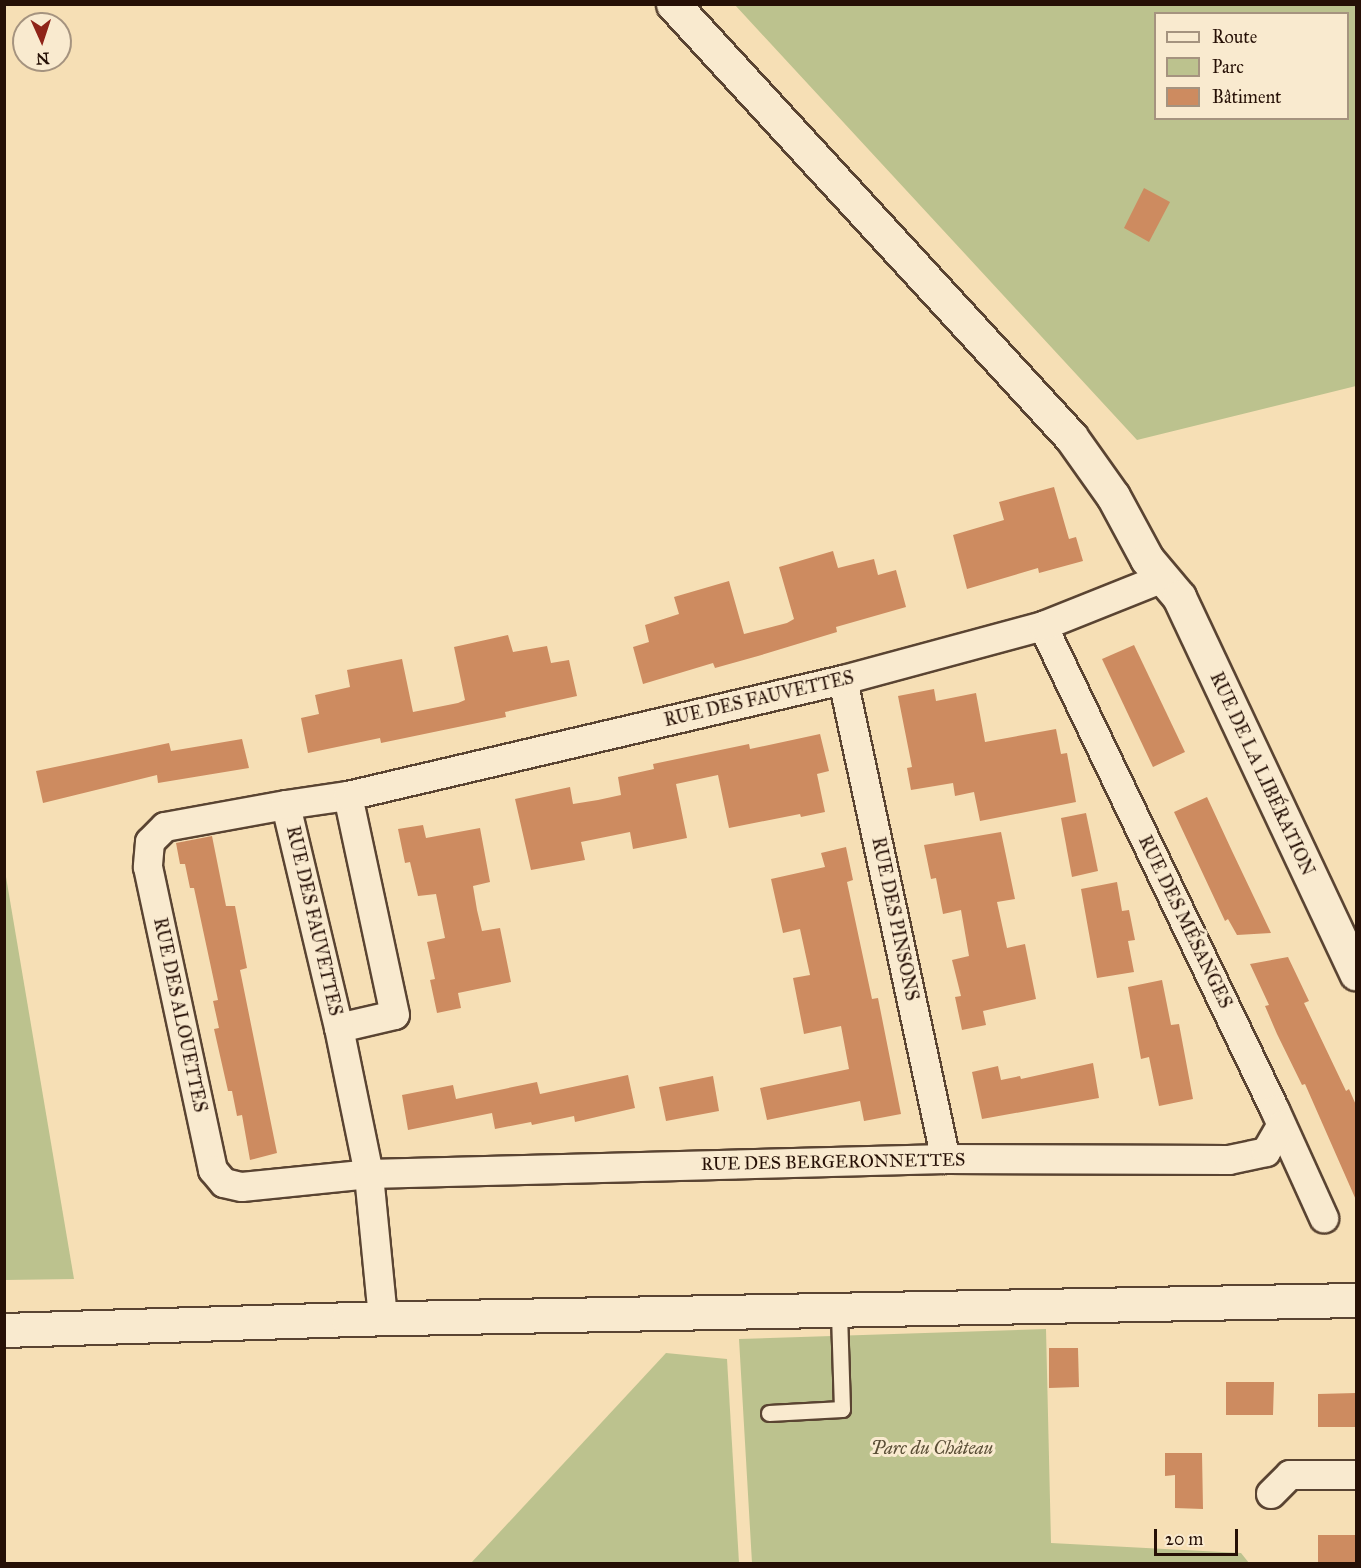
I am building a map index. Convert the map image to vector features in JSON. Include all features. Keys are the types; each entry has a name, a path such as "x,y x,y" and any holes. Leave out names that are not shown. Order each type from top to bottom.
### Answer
{"street":[{"name":"RUE DE LA LIBÉRATION","path":"673,4 1071,437 1113,496 1147,559 1179,597 1356,974"},
{"name":"RUE DES FAUVETTES","path":"383,1318 369,1174 339,1028 286,805 348,796 843,680 1043,626 1163,578"},
{"name":"RUE DES MÉSANGES","path":"1043,626 1324,1218"},
{"name":"RUE DES PINSONS","path":"843,680 946,1159"},
{"name":"RUE DES FAUVETTES","path":"339,1028 395,1016 348,796"},
{"name":"RUE DES ALOUETTES","path":"286,805 165,827 150,842 148,867 213,1170 224,1183 242,1187 369,1174"},
{"name":"RUE DES BERGERONNETTES","path":"369,1174 946,1159 1229,1160 1266,1152 1281,1126"},
{"path":"4,1330 383,1318 1356,1300"},
{"path":"1271,1494 1290,1474 1356,1475"}],"lane":[{"path":"769,1413 842,1408 839,1311"}],"green space":[{"path":"735,5 1356,5 1356,386 1137,440"},
{"path":"5,871 74,1279 5,1280"},
{"name":"Parc du Château","path":"1046,1329 1051,1543 1241,1553 1249,1563 752,1563 739,1339"},
{"path":"666,1353 727,1359 739,1563 471,1563"}],"building":[{"path":"1144,188 1170,202 1149,242 1124,228"},
{"path":"1054,487 1069,539 1076,537 1083,561 1039,573 1038,568 967,589 953,535 1004,520 999,502"},
{"path":"833,551 838,568 874,559 878,575 896,570 906,607 836,627 837,632 758,656 715,668 713,663 643,684 633,647 649,642 645,625 679,614 674,597 729,581 744,634 787,623 794,619 779,567"},
{"path":"508,635 513,652 547,646 551,663 569,660 577,696 505,712 506,717 381,743 380,738 308,753 301,718 319,714 315,695 350,687 347,670 402,659 413,712 458,703 465,700 454,647"},
{"path":"1134,645 1185,752 1153,767 1102,659"},
{"path":"934,689 936,701 976,693 985,742 1056,729 1061,754 1067,753 1076,802 980,821 974,792 955,796 953,783 911,790 907,768 912,767 898,696"},
{"path":"820,734 829,771 817,774 825,812 801,817 800,814 729,828 718,775 676,784 687,838 633,849 630,832 581,842 585,860 531,870 515,799 570,787 573,804 598,800 621,795 618,777 654,769 653,764 749,744 750,749"},
{"path":"242,739 249,768 158,783 157,775 43,803 36,771 169,743 171,751"},
{"path":"1207,797 1271,933 1237,935 1228,919 1225,921 1174,812"},
{"path":"1086,813 1098,871 1072,877 1061,818"},
{"path":"423,825 426,838 480,828 490,882 473,886 477,910 482,931 500,928 511,982 458,993 461,1008 437,1013 430,980 435,979 427,942 445,938 436,894 418,896 410,862 405,863 398,829"},
{"path":"1001,832 1015,899 997,902 1007,948 1025,944 1036,999 983,1011 986,1025 962,1030 955,997 961,996 952,960 969,956 961,910 943,914 936,878 931,879 924,845"},
{"path":"212,836 226,906 235,906 247,968 240,970 277,1153 250,1160 242,1115 237,1116 232,1091 228,1091 214,1029 219,1028 213,1001 218,1000 194,888 190,888 185,864 180,864 176,843"},
{"path":"846,847 853,880 847,882 872,999 878,998 901,1114 864,1121 860,1101 767,1120 760,1088 849,1069 841,1026 804,1034 793,978 810,975 800,929 783,933 771,879 825,867 821,853"},
{"path":"1117,882 1122,911 1129,910 1135,940 1128,941 1134,972 1097,978 1081,889"},
{"path":"1288,957 1309,1001 1304,1003 1346,1091 1349,1089 1356,1105 1356,1200 1305,1084 1302,1085 1277,1034 1265,1006 1269,1005 1250,964"},
{"path":"1162,980 1171,1025 1179,1024 1193,1099 1159,1106 1149,1057 1141,1059 1128,987"},
{"path":"1093,1063 1099,1098 982,1119 972,1072 998,1066 1001,1080 1020,1076 1021,1079"},
{"path":"628,1075 635,1108 575,1122 574,1116 532,1125 531,1122 495,1129 492,1113 408,1130 402,1095 453,1085 456,1099 537,1082 540,1094"},
{"path":"713,1076 719,1111 666,1121 659,1087"},
{"path":"1049,1348 1078,1348 1079,1387 1049,1388"},
{"path":"1226,1382 1274,1382 1273,1415 1226,1415"},
{"path":"1356,1393 1356,1427 1318,1427 1318,1394"},
{"path":"1165,1453 1202,1453 1203,1509 1175,1508 1175,1475 1165,1476"},
{"path":"1318,1535 1356,1535 1356,1563 1318,1563"}]}
